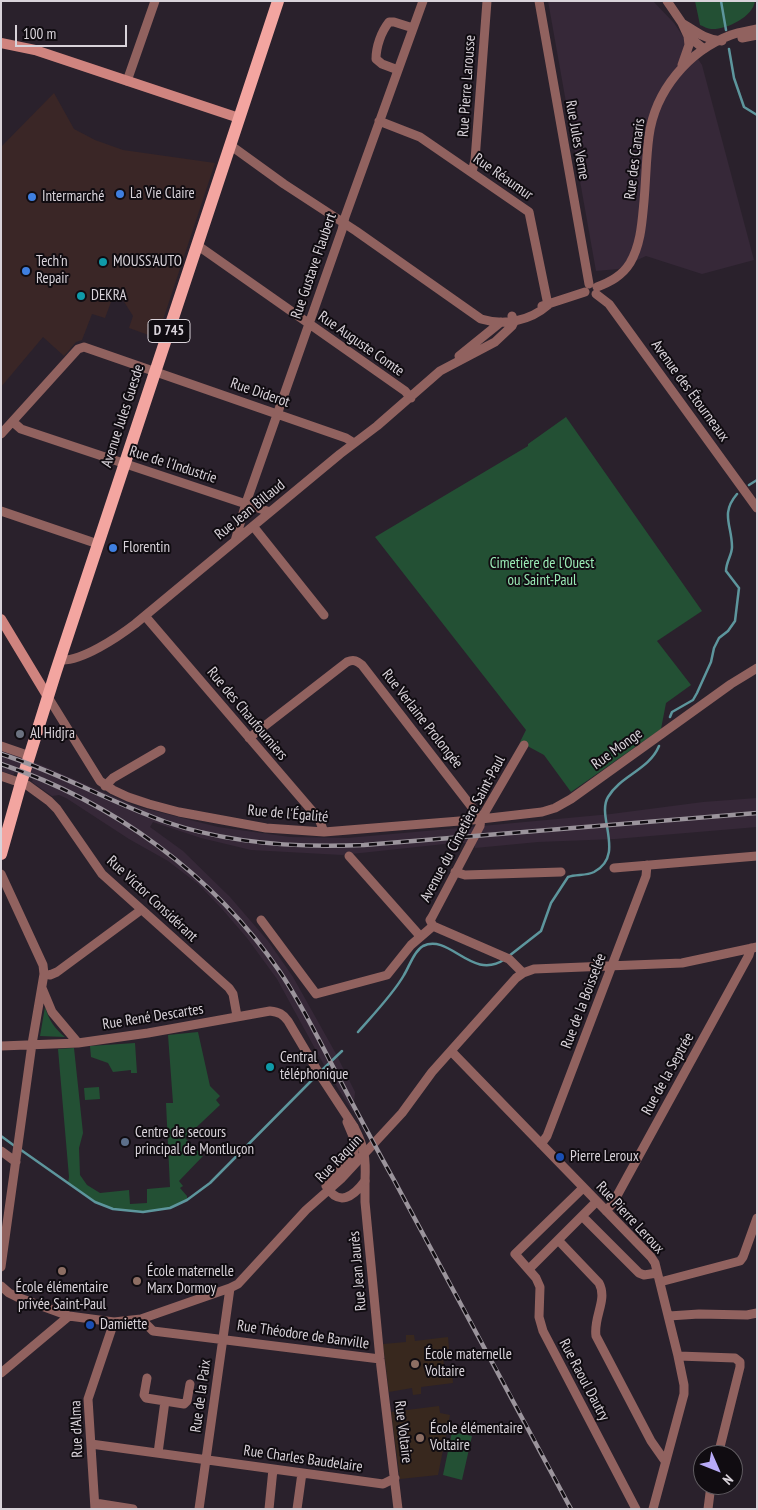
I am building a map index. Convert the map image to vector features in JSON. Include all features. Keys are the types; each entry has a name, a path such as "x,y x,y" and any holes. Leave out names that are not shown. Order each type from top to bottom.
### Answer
{"main road":[{"name":"Avenue Jules Guesde","path":"1,854 21,782 60,660 278,1"}],"street":[{"path":"127,81 155,1"},
{"name":"Rue Gustave Flaubert","path":"235,540 246,503 378,121 423,1"},
{"name":"Rue Pierre Larousse","path":"472,172 475,160 487,1"},
{"name":"Rue Jules Verne","path":"539,1 592,289"},
{"path":"667,1 682,23 688,36 689,44 679,71"},
{"path":"745,35 757,20"},
{"path":"398,70 382,64 376,59 376,52 385,27 389,22 413,28"},
{"path":"682,23 709,39 720,42"},
{"path":"745,35 757,29"},
{"path":"745,35 757,35"},
{"path":"745,35 757,40"},
{"name":"Rue des Canaris","path":"592,289 612,281 621,274 630,263 638,246 649,135 660,99 679,71 704,49 730,36 745,35"},
{"path":"688,36 704,49"},
{"path":"1,43 35,50 239,118"},
{"name":"Rue Réaumur","path":"378,121 420,137 529,212 548,305"},
{"path":"230,145 284,184 482,318 493,323 542,310 548,305 592,289"},
{"name":"Rue Auguste Comte","path":"197,245 405,391 411,398"},
{"name":"Avenue des Étourneaux","path":"592,289 609,304 757,508"},
{"path":"466,307 491,317 508,319"},
{"path":"482,318 487,325 487,334"},
{"path":"450,365 454,359 508,319"},
{"path":"450,365 495,342 512,326 508,319"},
{"name":"Rue Diderot","path":"13,422 80,347 346,438 354,443"},
{"name":"Rue Jean Billaud","path":"60,660 76,659 120,636 235,540 411,398 433,377 450,365"},
{"path":"1,434 13,422"},
{"name":"Rue de l'Industrie","path":"13,422 20,429 270,512"},
{"path":"1,512 98,544"},
{"path":"253,526 324,615"},
{"name":"Rue des Chaufourniers","path":"145,616 319,819 324,832"},
{"path":"1,619 103,783 161,750"},
{"name":"Rue Verlaine Prolongée","path":"249,738 348,662 352,660 357,661 374,680 480,819"},
{"name":"Rue Monge","path":"480,819 542,812 555,808 571,799 730,684 757,668"},
{"path":"1,746 30,756"},
{"name":"Avenue du Cimetière Saint-Paul","path":"433,926 430,920 480,826 480,819 524,746"},
{"name":"Rue Victor Considérant","path":"1,776 21,782 57,809 102,874 229,988 233,994 237,1016"},
{"name":"Rue de l'Égalité","path":"103,783 113,790 149,804 213,820 266,828 324,832 480,819"},
{"path":"349,856 420,936"},
{"path":"614,868 757,856"},
{"name":"Rue de la Boisselée","path":"541,1144 547,1136 646,876 647,865"},
{"path":"455,872 465,875 561,872"},
{"path":"1,874 43,965 44,974 19,1140 5,1209 1,1267"},
{"path":"1,891 8,896 15,907"},
{"path":"44,974 50,975 57,972 141,910"},
{"path":"261,920 316,994 387,975 411,945 433,926 506,958 523,973 534,969 682,963 754,947"},
{"name":"Rue de la Septrée","path":"606,1211 613,1203 754,947"},
{"name":"Rue Raquin","path":"1,1286 8,1293 17,1297 69,1316 114,1322 142,1319 238,1284 306,1210 341,1179 402,1113 450,1051 523,973"},
{"path":"42,988 52,1012 78,1043"},
{"name":"Rue René Descartes","path":"1,1046 78,1043 148,1033 237,1016 270,1011 277,1012"},
{"name":"Rue Jean Jaurès","path":"277,1012 284,1015 288,1021 362,1142 366,1160 365,1202 380,1359"},
{"name":"Rue Pierre Leroux","path":"450,1051 651,1257 659,1277 684,1385 684,1394 653,1507"},
{"name":"Rue Jean Jaurès","path":"329,1190 326,1186 354,1154 355,1141 342,1110"},
{"path":"1,1151 16,1157"},
{"path":"329,1190 337,1198 350,1196 365,1181"},
{"name":"Rue Raoul Dautry","path":"583,1188 515,1254 536,1278 540,1287 540,1318 543,1331 636,1509"},
{"path":"529,1269 596,1202"},
{"path":"582,1216 639,1273 659,1277 740,1261 757,1218"},
{"path":"558,1240 599,1283 603,1290 603,1297 595,1326 596,1336 651,1441 665,1461"},
{"name":"Rue de la Paix","path":"199,1509 230,1288"},
{"path":"668,1316 698,1314 747,1315 757,1313"},
{"path":"1,1372 69,1316"},
{"name":"Rue Théodore de Banville","path":"142,1319 153,1331 223,1338 380,1359"},
{"name":"Rue d'Alma","path":"95,1506 88,1399 114,1322"},
{"path":"678,1356 734,1358 740,1362 720,1445"},
{"name":"Rue Voltaire","path":"380,1359 398,1509"},
{"path":"146,1378 144,1395 146,1398 184,1404 187,1401 190,1384"},
{"path":"158,1453 165,1401"},
{"name":"Rue Charles Baudelaire","path":"91,1444 383,1484 395,1478"},
{"path":"269,1509 273,1469"},
{"path":"297,1509 302,1473"},
{"path":"708,1509 710,1495"},
{"path":"632,1500 643,1508 653,1507"},
{"path":"95,1506 132,1509"}],"shaded area":[{"path":"548,1 653,1 674,23 702,65 754,260 702,274 646,256 618,269 596,271"},
{"path":"54,93 74,129 95,140 123,150 215,163 158,335 155,334 154,337 129,328 133,316 123,300 114,294 105,318 92,314 82,340 76,342 64,356 43,337 1,387 1,147"},
{"path":"1,750 39,764 135,806 218,827 290,837 347,838 611,814 703,802 757,798 757,827 475,848 475,843 454,843 342,855 251,850 201,838 153,822 150,827 183,851 230,897 268,941 293,977 355,1092 353,1112 330,1076 277,979 247,938 198,884 168,861 129,839 66,798 59,795 52,796 32,782 33,779 15,772 13,775 1,771"},
{"name":"École maternelle Voltaire","path":"406,1335 414,1335 415,1341 448,1337 449,1349 442,1350 445,1372 452,1371 453,1383 421,1387 421,1394 413,1395 412,1388 389,1392 383,1344 406,1342"},
{"name":"École élémentaire Voltaire","path":"439,1406 440,1413 450,1415 438,1475 400,1479 391,1412"}],"green space":[{"path":"695,1 755,1 749,12 738,21 731,25 711,29 700,25"},
{"name":"Cimetière de l’Ouest ou Saint-Paul","path":"566,417 702,611 657,641 691,685 666,703 661,729 571,792 544,755 520,742 526,730 375,537 528,446 528,444"},
{"path":"45,1007 52,1024 65,1037 40,1036"},
{"path":"198,1032 210,1086 220,1096 216,1100 220,1105 185,1138 203,1156 179,1181 183,1186 180,1188 187,1196 187,1200 170,1208 143,1212 113,1209 95,1202 68,1183 58,1049 74,1048 83,1133 79,1148 80,1175 87,1185 100,1193 129,1190 130,1204 147,1203 147,1189 170,1187 166,1103 173,1103 168,1035"},
{"path":"135,1043 137,1073 131,1073 131,1070 113,1072 108,1063 91,1057 90,1046"},
{"path":"99,1087 100,1099 85,1100 84,1088"},
{"path":"452,1432 472,1436 462,1480 443,1475"}],"waterway":[{"path":"721,1 726,30"},
{"path":"729,49 734,78 744,107 757,115"},
{"path":"749,485 757,480"},
{"path":"670,717 672,712 693,700 711,662 714,648 719,638 728,631 735,621 739,588 726,571 732,547 728,514 732,501 737,494"},
{"path":"509,956 541,931 551,903 568,877 594,872 603,865 608,856 609,846 605,815 605,805 608,797 620,783 649,761 659,746"},
{"path":"358,1032 395,989 414,955 423,946 433,944 443,946 472,962 482,965 493,965 505,959"},
{"path":"321,1071 342,1051"},
{"path":"21,1150 95,1202 113,1209 143,1212 170,1208 187,1200 210,1183 317,1075"},
{"path":"1,1136 16,1147"}],"railway":[{"path":"1,754 43,769 166,822 239,840 289,845 364,845 757,813"},
{"path":"1,764 42,780 82,799 121,821 192,873 253,936 294,993 571,1509"}],"place":[{"name":"La Vie Claire","path":"120,194"},
{"name":"Intermarché","path":"32,197"},
{"name":"MOUSS'AUTO","path":"103,262"},
{"name":"Tech'n Repair","path":"26,271"},
{"name":"DEKRA","path":"81,296"},
{"name":"Florentin","path":"113,548"},
{"name":"Al Hidjra","path":"20,734"},
{"name":"Central téléphonique","path":"270,1067"},
{"name":"Centre de secours principal de Montluçon","path":"125,1142"},
{"name":"Pierre Leroux","path":"560,1157"},
{"name":"École élémentaire privée Saint-Paul","path":"62,1271"},
{"name":"École maternelle Marx Dormoy","path":"137,1281"},
{"name":"Damiette","path":"90,1325"},
{"name":"École maternelle Voltaire","path":"415,1364"},
{"name":"École élémentaire Voltaire","path":"420,1438"}]}
